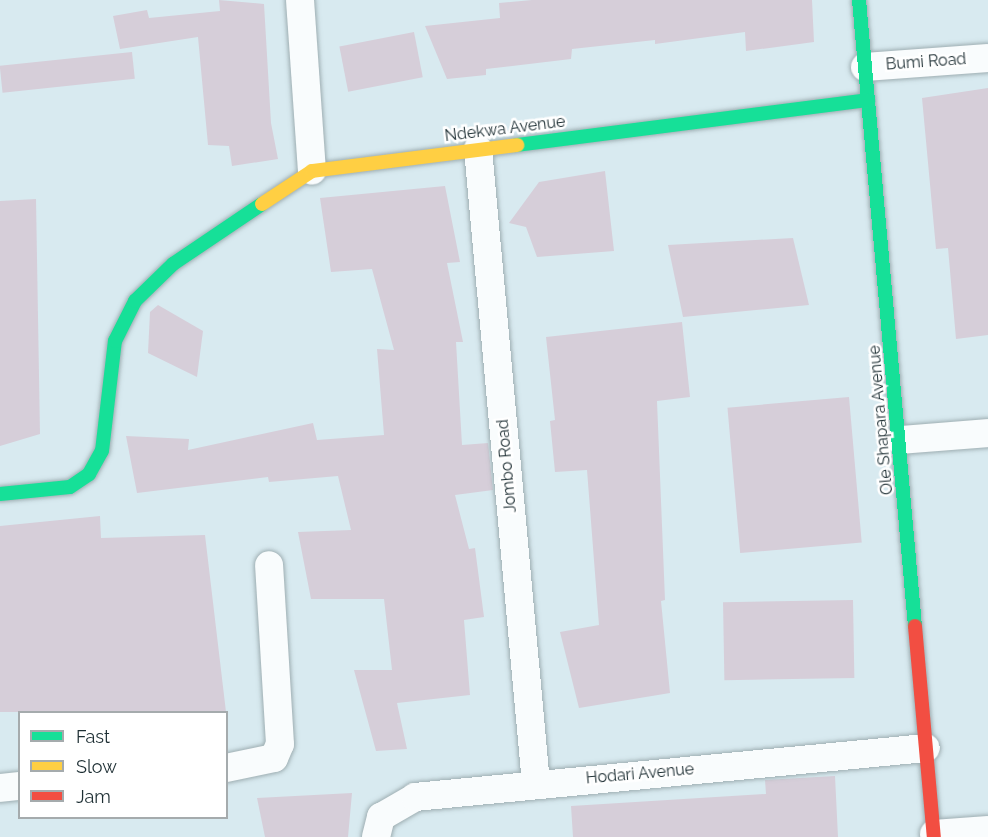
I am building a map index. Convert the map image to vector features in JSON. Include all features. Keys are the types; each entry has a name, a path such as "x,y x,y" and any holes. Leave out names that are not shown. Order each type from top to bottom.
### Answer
{"street":[{"path":"300,0 312,171"},
{"name":"Ole Shapara Avenue","path":"859,0 934,836"},
{"name":"Bumi Road","path":"865,67 988,58"},
{"name":"Ndekwa Avenue","path":"0,494 70,487 89,474 102,451 115,341 135,301 172,264 312,171 868,100"},
{"name":"Jombo Road","path":"478,149 536,784"},
{"path":"900,440 988,433"},
{"path":"228,768 274,758 280,744 269,565"},
{"name":"Hodari Avenue","path":"376,837 381,817 415,797 927,748"},
{"path":"0,788 18,786"},
{"path":"934,836 988,830"}],"building":[{"path":"219,0 264,4 271,123 278,159 232,166 229,146 208,145 198,37 120,49 113,16 147,10 149,18 220,11"},
{"path":"532,0 812,0 814,42 746,51 745,32 655,44 655,40 572,49 571,59 486,69 486,75 447,79 425,26 500,18 499,3"},
{"path":"414,32 423,77 348,92 339,47"},
{"path":"132,52 135,79 3,93 0,66"},
{"path":"988,88 988,335 956,339 948,248 936,249 922,98"},
{"path":"605,171 614,251 537,257 526,227 509,223 539,182"},
{"path":"445,186 460,262 447,263 463,342 456,342 462,445 488,443 493,490 455,495 469,549 475,548 484,617 464,620 470,695 397,703 407,749 376,751 354,670 392,670 384,599 311,599 298,532 351,530 338,476 269,482 268,477 137,493 126,436 189,439 188,450 313,423 317,440 384,435 377,349 394,350 372,269 331,272 320,198"},
{"path":"36,199 40,434 0,446 0,201"},
{"path":"793,238 809,305 683,317 668,245"},
{"path":"158,305 203,331 197,377 148,353 150,312"},
{"path":"682,322 690,397 657,401 665,600 661,601 670,693 579,708 560,632 599,625 587,470 555,472 550,421 555,420 546,337"},
{"path":"849,397 862,542 740,553 727,408"},
{"path":"100,516 101,538 205,535 226,711 0,712 0,526"},
{"path":"853,600 854,678 724,680 723,602"},
{"path":"835,776 838,837 573,837 571,806 766,794 765,780"},
{"path":"352,793 348,837 265,837 257,798"}],"traffic: fast":[{"path":"859,0 915,626"},
{"path":"517,145 868,100"},
{"path":"0,494 70,487 89,474 102,451 115,341 135,301 173,264 262,204"}],"traffic: slow":[{"path":"262,204 312,171 517,145"}],"traffic: jam":[{"path":"915,626 934,837"}]}
